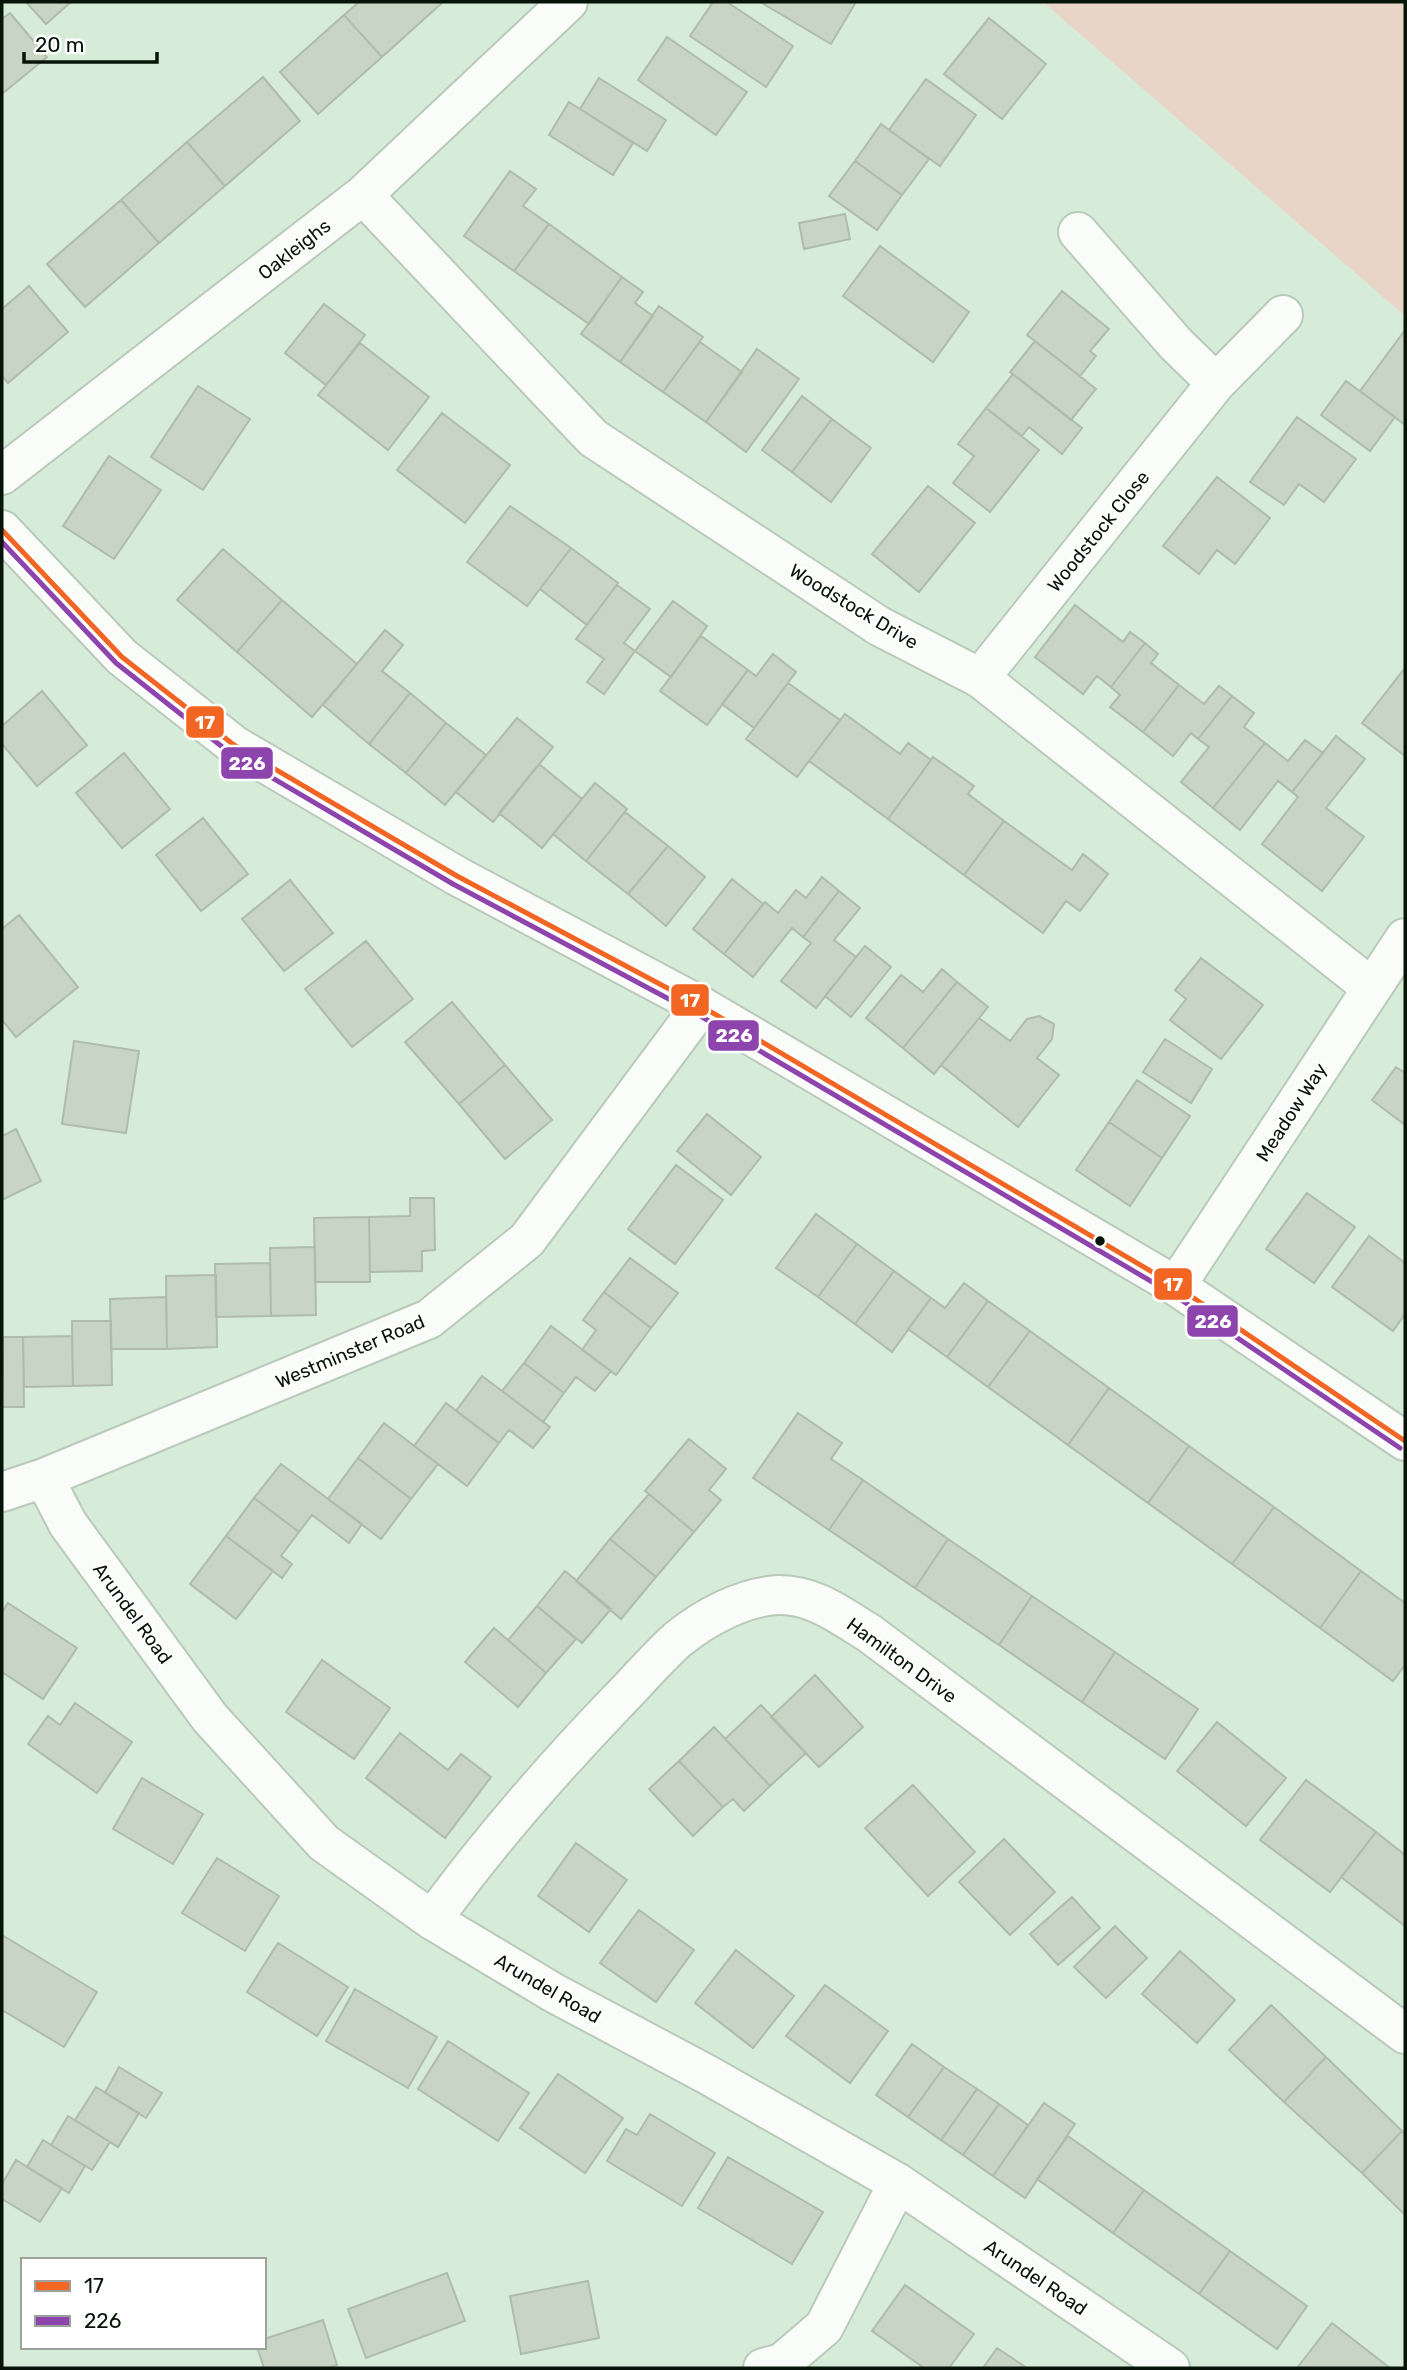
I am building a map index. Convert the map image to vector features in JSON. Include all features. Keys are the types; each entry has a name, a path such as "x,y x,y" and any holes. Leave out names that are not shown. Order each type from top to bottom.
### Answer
{"street":[{"name":"Oakleighs","path":"2,475 363,195 568,2"},
{"name":"Woodstock Drive","path":"363,195 593,439 879,626 980,678 1372,988"},
{"path":"1078,232 1176,344 1216,383"},
{"name":"Woodstock Close","path":"980,678 1216,383 1283,315"},
{"path":"2,530 122,657 234,745 457,876 701,1006 1176,1286 1405,1441"},
{"name":"Meadow Way","path":"1176,1286 1405,937"},
{"name":"Westminster Road","path":"2,1492 44,1478 429,1319 527,1240 701,1006"},
{"name":"Arundel Road","path":"44,1478 68,1524 210,1718 324,1843 432,1920 554,1993 708,2075 898,2183 1170,2368"},
{"name":"Hamilton Drive","path":"432,1920 466,1874 559,1763 677,1641 727,1609 777,1595 801,1597 826,1606 869,1633 1405,2034"},
{"path":"763,2368 782,2363 824,2327 898,2183"}],"shaded area":[{"path":"1043,2 1405,2 1405,316"}],"building":[{"path":"26,2 71,2 46,24"},
{"path":"359,2 443,2 382,57 344,15"},
{"path":"713,2 727,2 793,46 766,87 690,36"},
{"path":"760,2 856,2 831,44"},
{"path":"10,13 47,57 2,94 2,19"},
{"path":"344,15 382,57 318,114 280,72"},
{"path":"989,18 1046,64 1002,119 944,74"},
{"path":"667,37 747,92 716,135 638,80"},
{"path":"263,77 300,121 225,186 187,142"},
{"path":"599,78 666,120 647,151 580,109"},
{"path":"926,79 976,115 940,166 889,130"},
{"path":"569,102 633,143 613,175 549,135"},
{"path":"881,124 929,159 902,195 855,161"},
{"path":"187,142 225,186 159,243 121,200"},
{"path":"855,161 902,195 877,230 829,196"},
{"path":"510,171 536,189 523,206 549,224 514,271 464,236"},
{"path":"121,200 159,243 85,307 47,264"},
{"path":"845,214 850,239 804,249 799,223"},
{"path":"549,224 622,277 589,324 514,271"},
{"path":"880,246 969,312 933,362 843,296"},
{"path":"622,277 643,292 635,303 653,316 620,362 581,334"},
{"path":"29,286 68,332 8,383 2,376 2,309"},
{"path":"1062,291 1109,329 1090,351 1096,356 1080,376 1027,335"},
{"path":"324,304 365,335 326,385 285,353"},
{"path":"659,306 703,337 663,392 620,362"},
{"path":"1405,330 1405,425 1360,391"},
{"path":"1035,341 1096,389 1071,420 1010,372"},
{"path":"700,342 742,372 706,422 663,392"},
{"path":"360,343 429,397 388,450 318,395"},
{"path":"757,349 799,379 746,452 706,422"},
{"path":"1013,374 1082,428 1062,454 1029,427 1022,436 986,408"},
{"path":"1346,381 1395,417 1370,451 1321,415"},
{"path":"198,386 250,419 203,490 151,457"},
{"path":"802,396 832,419 792,472 762,450"},
{"path":"986,408 1039,450 990,512 953,483 974,456 958,444"},
{"path":"442,413 510,465 465,523 397,470"},
{"path":"1297,417 1356,459 1324,502 1299,484 1284,505 1250,482"},
{"path":"832,419 871,448 831,502 792,472"},
{"path":"109,456 161,490 114,559 63,526"},
{"path":"1217,477 1270,518 1235,564 1217,550 1199,574 1163,546"},
{"path":"928,486 975,523 919,592 872,554"},
{"path":"510,506 571,548 527,606 467,562"},
{"path":"571,548 618,583 587,625 540,589"},
{"path":"223,549 282,600 237,652 177,600"},
{"path":"617,585 650,609 624,643 635,651 604,694 587,682 604,659 576,639"},
{"path":"282,600 357,664 312,717 237,652"},
{"path":"673,601 707,626 671,677 635,651"},
{"path":"1075,605 1123,642 1130,632 1145,643 1111,687 1097,676 1083,694 1035,657"},
{"path":"385,630 403,645 382,671 410,693 369,744 323,705"},
{"path":"701,636 748,670 707,725 660,691"},
{"path":"1145,643 1158,654 1151,663 1179,685 1143,732 1110,707 1120,695 1111,687"},
{"path":"773,654 796,672 754,728 722,704 748,670 756,676"},
{"path":"1405,668 1405,756 1362,723"},
{"path":"788,683 840,720 797,777 746,739"},
{"path":"1179,685 1204,704 1219,686 1232,696 1198,739 1191,733 1173,756 1143,732"},
{"path":"42,691 87,745 37,786 2,744 2,726"},
{"path":"410,693 446,723 406,773 369,744"},
{"path":"1232,696 1254,713 1244,727 1265,743 1213,808 1181,782 1209,747 1198,739"},
{"path":"845,714 900,754 908,743 931,760 888,819 809,761"},
{"path":"517,718 553,747 493,822 456,792"},
{"path":"446,723 486,755 445,805 406,773"},
{"path":"1336,736 1365,759 1326,808 1364,837 1322,891 1262,844 1298,797 1292,792"},
{"path":"1305,740 1323,753 1292,792 1278,781 1240,830 1213,808 1265,743 1288,761"},
{"path":"124,753 170,809 122,848 76,793"},
{"path":"933,757 974,786 968,794 1004,821 964,875 888,819"},
{"path":"539,764 582,799 542,848 499,813"},
{"path":"595,783 627,809 586,861 553,834"},
{"path":"625,812 668,846 628,894 586,861"},
{"path":"203,818 248,874 201,911 156,855"},
{"path":"1004,821 1072,870 1083,854 1108,874 1080,911 1066,901 1043,933 964,875"},
{"path":"668,846 705,877 666,926 628,894"},
{"path":"822,877 839,891 803,937 792,928 753,977 724,954 765,902 778,913 796,890 806,898"},
{"path":"732,879 763,904 724,954 693,929"},
{"path":"290,880 333,933 284,971 242,919"},
{"path":"839,891 860,908 834,940 856,957 816,1008 781,981 811,943 803,937"},
{"path":"19,915 78,987 16,1037 2,1020 2,929"},
{"path":"366,941 413,999 352,1047 305,989"},
{"path":"865,946 891,967 851,1017 825,996"},
{"path":"1201,958 1263,1005 1221,1059 1170,1020 1186,999 1175,990"},
{"path":"942,969 957,982 903,1048 866,1018 901,975 923,992"},
{"path":"957,982 988,1007 934,1074 903,1048"},
{"path":"452,1002 505,1065 459,1104 405,1042"},
{"path":"1039,1016 1054,1024 1052,1039 1037,1058 1059,1075 1018,1127 941,1065 979,1018 1010,1041 1027,1019"},
{"path":"1165,1039 1212,1069 1191,1103 1143,1072"},
{"path":"74,1041 139,1051 126,1133 62,1124"},
{"path":"505,1065 552,1120 505,1159 459,1104"},
{"path":"1396,1067 1405,1073 1405,1125 1372,1100"},
{"path":"1137,1080 1190,1116 1162,1158 1109,1122"},
{"path":"707,1114 761,1157 731,1195 677,1151"},
{"path":"1109,1122 1162,1158 1130,1206 1076,1170"},
{"path":"16,1129 41,1181 2,1200 2,1136"},
{"path":"676,1165 723,1200 675,1264 628,1229"},
{"path":"1307,1193 1355,1227 1314,1283 1266,1249"},
{"path":"410,1198 434,1198 435,1250 422,1251 422,1271 370,1272 369,1217 410,1216"},
{"path":"816,1214 857,1244 818,1297 776,1268"},
{"path":"369,1217 370,1282 315,1282 314,1218"},
{"path":"1369,1236 1405,1263 1405,1314 1393,1331 1332,1287"},
{"path":"857,1244 894,1271 855,1324 818,1297"},
{"path":"315,1247 316,1315 271,1316 270,1248"},
{"path":"630,1258 678,1293 651,1328 604,1292"},
{"path":"270,1263 271,1316 216,1317 215,1264"},
{"path":"894,1271 931,1298 892,1352 855,1324"},
{"path":"216,1275 217,1347 167,1349 166,1276"},
{"path":"964,1283 988,1301 947,1357 908,1329 931,1298 945,1308"},
{"path":"604,1292 651,1328 616,1375 582,1350 596,1330 583,1320"},
{"path":"166,1297 167,1349 111,1349 110,1299"},
{"path":"988,1301 1030,1331 988,1387 947,1357"},
{"path":"72,1321 111,1321 112,1385 73,1386"},
{"path":"551,1326 611,1371 595,1391 576,1377 564,1393 524,1363"},
{"path":"1030,1331 1109,1388 1068,1445 988,1387"},
{"path":"72,1336 73,1386 24,1387 23,1337"},
{"path":"3,1337 23,1337 24,1407 2,1407"},
{"path":"524,1363 564,1393 543,1422 502,1391"},
{"path":"482,1376 550,1427 533,1448 509,1430 499,1443 456,1411"},
{"path":"1109,1388 1189,1446 1148,1503 1068,1445"},
{"path":"446,1403 499,1443 467,1486 414,1446"},
{"path":"798,1413 842,1443 831,1459 863,1480 829,1530 753,1478"},
{"path":"384,1423 438,1464 411,1499 358,1458"},
{"path":"689,1439 726,1469 709,1490 721,1500 694,1532 645,1491"},
{"path":"1189,1446 1274,1507 1232,1564 1148,1503"},
{"path":"358,1458 411,1499 381,1539 328,1499"},
{"path":"281,1464 362,1524 349,1543 312,1515 299,1532 254,1498"},
{"path":"863,1480 948,1539 915,1588 829,1530"},
{"path":"649,1494 694,1532 656,1577 610,1539"},
{"path":"254,1498 299,1532 281,1556 292,1564 282,1578 226,1536"},
{"path":"1274,1507 1361,1571 1320,1628 1232,1564"},
{"path":"226,1536 273,1571 236,1619 190,1584"},
{"path":"610,1539 656,1577 621,1619 576,1581"},
{"path":"948,1539 1032,1596 999,1645 915,1588"},
{"path":"565,1571 611,1609 582,1643 537,1606"},
{"path":"1361,1571 1405,1603 1405,1665 1393,1681 1320,1628"},
{"path":"1032,1596 1115,1652 1082,1702 999,1645"},
{"path":"8,1603 77,1648 43,1699 2,1672 2,1612"},
{"path":"537,1606 576,1639 546,1673 508,1640"},
{"path":"494,1628 546,1673 518,1707 465,1662"},
{"path":"1115,1652 1198,1709 1165,1759 1082,1702"},
{"path":"322,1660 390,1708 354,1759 286,1712"},
{"path":"815,1675 863,1727 819,1767 771,1717"},
{"path":"75,1703 132,1742 97,1793 28,1744 48,1716 60,1725"},
{"path":"761,1705 806,1753 770,1786 725,1739"},
{"path":"1217,1722 1286,1778 1246,1826 1177,1771"},
{"path":"714,1727 770,1786 744,1811 733,1799 723,1807 679,1761"},
{"path":"400,1733 448,1770 461,1754 491,1777 445,1838 366,1778"},
{"path":"679,1761 723,1807 693,1836 649,1789"},
{"path":"142,1778 203,1814 173,1864 113,1829"},
{"path":"1306,1780 1376,1832 1330,1892 1260,1840"},
{"path":"913,1785 975,1852 928,1896 865,1828"},
{"path":"1376,1832 1405,1855 1405,1926 1341,1877"},
{"path":"1004,1839 1055,1892 1010,1935 959,1882"},
{"path":"576,1843 627,1880 589,1932 538,1896"},
{"path":"217,1858 279,1896 245,1951 182,1913"},
{"path":"1072,1897 1100,1928 1058,1965 1030,1934"},
{"path":"639,1910 694,1950 656,2002 600,1963"},
{"path":"1115,1926 1147,1958 1106,1998 1074,1967"},
{"path":"2,1935 97,1992 64,2047 2,2010"},
{"path":"278,1943 348,1987 317,2036 247,1992"},
{"path":"736,1950 794,1996 753,2048 695,2003"},
{"path":"1180,1951 1235,2000 1197,2043 1142,1994"},
{"path":"825,1985 888,2031 850,2083 786,2036"},
{"path":"355,1989 437,2037 408,2088 326,2041"},
{"path":"1271,2005 1326,2057 1284,2102 1229,2050"},
{"path":"448,2041 529,2093 498,2141 418,2089"},
{"path":"912,2044 944,2067 908,2117 876,2095"},
{"path":"1326,2057 1402,2131 1362,2173 1284,2102"},
{"path":"119,2067 162,2093 146,2118 105,2093"},
{"path":"944,2067 977,2089 941,2140 908,2117"},
{"path":"558,2074 623,2118 585,2173 520,2128"},
{"path":"96,2087 139,2113 118,2147 75,2120"},
{"path":"977,2089 999,2104 963,2155 941,2140"},
{"path":"1044,2103 1075,2124 1025,2198 993,2176"},
{"path":"999,2104 1028,2125 993,2176 963,2155"},
{"path":"650,2114 715,2153 682,2206 607,2161 626,2129 637,2135"},
{"path":"68,2116 110,2142 92,2170 51,2145"},
{"path":"1402,2131 1405,2134 1405,2215 1362,2173"},
{"path":"1068,2136 1144,2190 1113,2233 1037,2179"},
{"path":"43,2140 85,2166 69,2193 27,2167"},
{"path":"728,2157 823,2212 792,2264 698,2208"},
{"path":"16,2160 62,2188 40,2222 2,2199 2,2184"},
{"path":"1144,2190 1230,2251 1199,2294 1113,2233"},
{"path":"1230,2251 1307,2306 1277,2349 1199,2294"},
{"path":"447,2273 465,2321 366,2358 348,2309"},
{"path":"588,2281 599,2338 521,2354 510,2296"},
{"path":"905,2285 974,2334 949,2368 924,2368 872,2331"},
{"path":"323,2320 337,2365 327,2368 264,2368 258,2349 266,2349 266,2338"},
{"path":"1332,2323 1390,2368 1297,2368"},
{"path":"997,2348 1027,2368 983,2368"}],"transit line":[{"name":"17","path":"2,530 122,657 234,745 457,876 701,1006 1176,1286 1405,1441"},
{"name":"226","path":"2,542 116,663 230,753 453,884 697,1014 1171,1293 1400,1448"}]}
